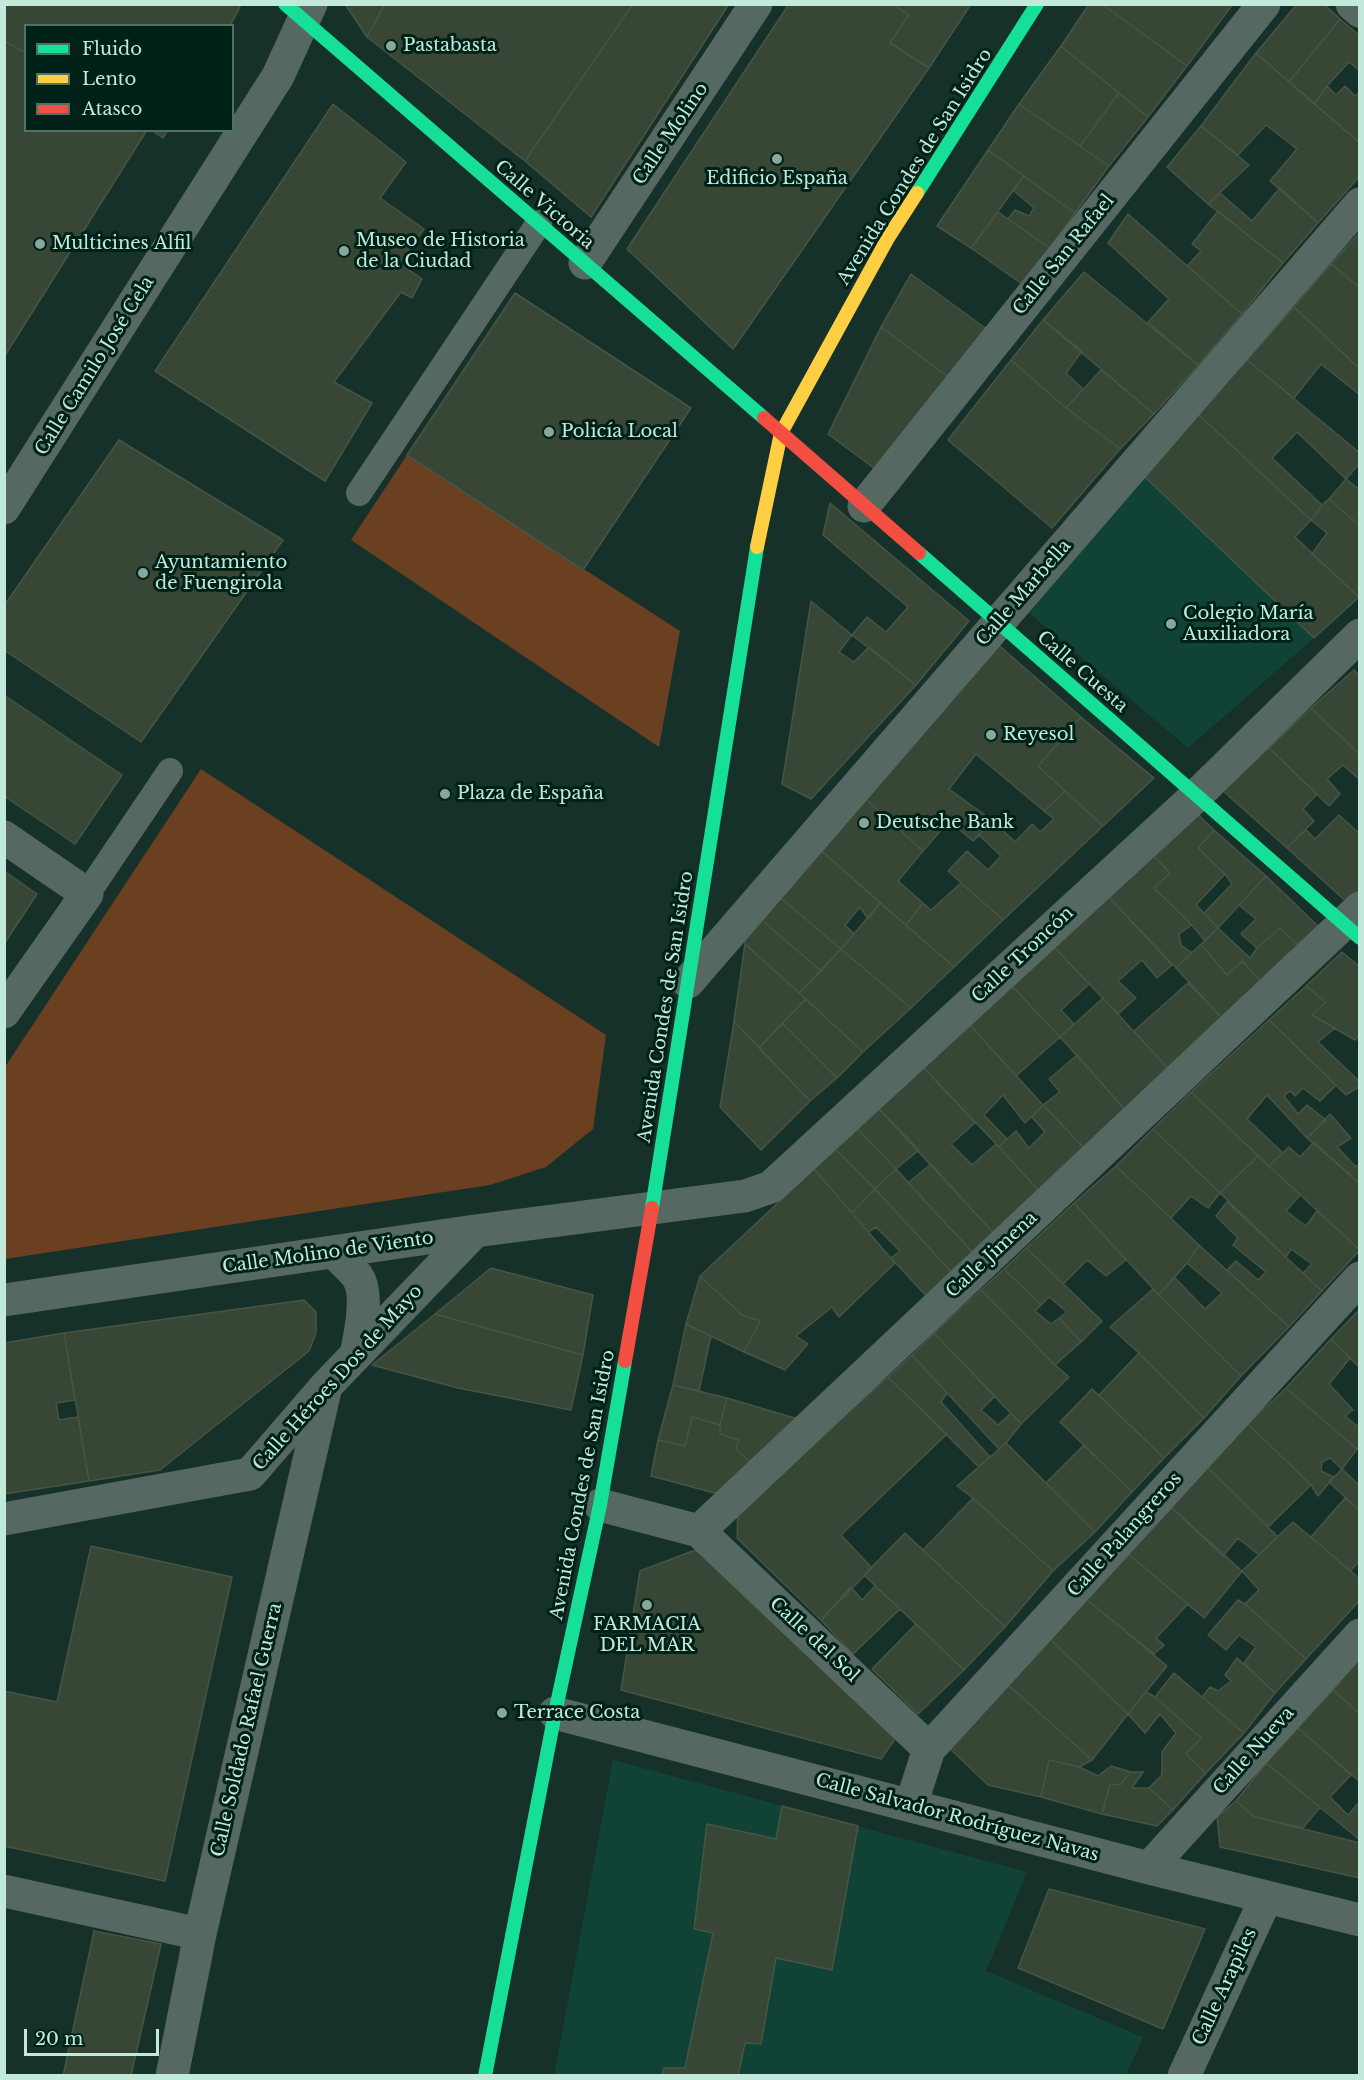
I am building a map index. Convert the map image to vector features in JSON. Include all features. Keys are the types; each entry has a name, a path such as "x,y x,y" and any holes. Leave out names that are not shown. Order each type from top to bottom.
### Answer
{"street":[{"name":"Calle Molino","path":"585,263 756,4"},
{"name":"Avenida Condes de San Isidro","path":"485,2076 555,1713 600,1505 652,1209 762,518 781,433 888,238 1037,4"},
{"name":"Calle San Rafael","path":"864,506 1264,4"},
{"path":"1352,4 1359,11"},
{"name":"Calle Victoria","path":"300,10 539,224 781,433"},
{"name":"Calle Camilo José Cela","path":"4,508 278,76 300,10"},
{"name":"Calle Marbella","path":"688,982 1359,204"},
{"name":"Calle Cuesta","path":"781,433 1196,796 1354,924"},
{"name":"Calle Troncón","path":"652,1209 745,1196 771,1187 1196,796 1359,635"},
{"path":"4,837 87,894 4,1012"},
{"name":"Calle Jimena","path":"699,1531 1354,924"},
{"name":"Calle Molino de Viento","path":"4,1300 475,1231 652,1209"},
{"name":"Calle Héroes Dos de Mayo","path":"4,1519 250,1474 326,1386 475,1231"},
{"path":"334,1252 358,1278 363,1294 362,1321 356,1354"},
{"name":"Calle Palangreros","path":"911,1805 930,1749 1359,1278"},
{"name":"Calle Soldado Rafael Guerra","path":"172,2076 200,1934 326,1386"},
{"path":"600,1505 699,1531"},
{"name":"Calle del Sol","path":"699,1531 930,1749"},
{"name":"Calle Nueva","path":"1149,1868 1359,1635"},
{"name":"Calle Salvador Rodríguez Navas","path":"555,1713 1149,1868 1359,1920"},
{"path":"4,1892 200,1934"},
{"name":"Calle Arapiles","path":"1184,2076 1266,1898"}],"lane":[{"path":"359,493 539,224"},
{"path":"87,894 170,771"}],"shaded area":[{"path":"407,455 680,631 659,747 351,540"},
{"name":"Colegio María Auxiliadora","path":"1145,477 1314,638 1188,748 1027,611"},
{"path":"201,769 606,1035 593,1129 546,1167 490,1185 5,1259 5,1067"},
{"path":"613,1760 1027,1872 986,1971 1143,2037 1126,2075 554,2076"}],"building":[{"path":"4,4 236,4 240,7 231,24 24,24 24,52 4,41"},
{"path":"345,4 385,4 367,37"},
{"path":"385,4 633,4 525,161 367,37"},
{"path":"633,4 729,4 591,217 525,161"},
{"name":"Edificio España","path":"789,4 893,4 909,15 890,43 929,68 733,349 627,249"},
{"path":"893,4 971,4 929,68 890,43 909,15"},
{"path":"1089,4 1102,4 1187,66 1148,117 1061,46"},
{"path":"1102,4 1231,4 1232,5 1187,66"},
{"path":"1297,4 1324,4 1340,19 1289,82 1256,53"},
{"path":"1340,19 1360,36 1360,71 1349,62 1314,104 1289,82"},
{"name":"Multicines Alfil","path":"4,41 24,52 24,132 146,132 4,357"},
{"path":"1061,46 1119,93 1080,146 1019,104"},
{"path":"1256,53 1360,143 1360,176 1318,223 1270,181 1297,149 1266,125 1238,155 1201,126"},
{"path":"1327,86 1336,95 1345,86 1355,96 1360,92 1360,143 1314,104"},
{"path":"1119,93 1148,117 1109,166 1080,146"},
{"path":"333,104 406,162 380,198 424,229 399,263 422,279 412,298 401,292 334,382 372,403 325,481 155,371"},
{"path":"1019,104 1109,166 1075,213 988,150"},
{"path":"1201,126 1249,165 1208,204 1167,167"},
{"path":"154,132 167,132 163,138"},
{"path":"988,150 1024,176 971,248 937,226"},
{"path":"1024,176 1075,213 1050,248 1008,219 1015,210 1029,216 1034,208 1013,190"},
{"path":"1280,188 1318,223 1283,263 1208,204 1220,193 1252,221"},
{"path":"1218,211 1283,263 1242,314 1187,266 1201,251 1192,244"},
{"path":"998,212 1050,248 1022,284 971,248"},
{"path":"1128,214 1242,314 1198,365 1148,322 1169,299 1108,243"},
{"path":"1360,232 1360,288 1331,264"},
{"path":"1331,264 1360,288 1360,369 1294,307"},
{"path":"1084,272 1198,365 1154,414 1043,320"},
{"path":"911,274 988,330 948,377 881,327"},
{"name":"Policía Local","path":"515,293 691,408 583,570 407,455"},
{"path":"1294,307 1360,369 1360,395 1321,364 1294,398 1247,360"},
{"path":"1043,320 1082,351 1066,373 1083,389 1066,408 1011,360"},
{"path":"881,327 948,377 875,469 828,434"},
{"path":"1011,360 1066,408 1120,449 1052,528 948,440"},
{"path":"1247,360 1360,453 1360,463 1346,479 1297,432 1272,458 1322,505 1311,520 1198,414"},
{"path":"1101,370 1154,414 1120,449 1066,408"},
{"path":"1198,414 1311,520 1295,537 1359,597 1314,638 1145,477"},
{"name":"Ayuntamiento de Fuengirola","path":"119,440 283,540 141,742 4,650 4,606"},
{"path":"1346,479 1360,490 1360,526 1329,499"},
{"path":"1329,499 1360,526 1359,597 1312,554 1327,533 1311,520"},
{"path":"830,503 969,621 916,685 852,635 867,617 886,632 908,607 823,535"},
{"path":"811,601 852,635 839,652 854,662 869,647 916,685 811,799 782,784"},
{"name":"Reyesol","path":"996,643 1081,717 1038,766 1065,791 1044,811 976,754 949,789 993,821 973,841 949,821 923,851 863,797"},
{"path":"1354,670 1360,676 1360,755 1311,708"},
{"path":"4,695 122,775 75,844 4,796"},
{"path":"1311,708 1360,755 1360,780 1343,765 1327,779 1340,794 1329,806 1269,748"},
{"path":"1081,717 1154,778 1103,826 1038,766"},
{"path":"1269,748 1317,794 1303,809 1314,821 1287,848 1223,791"},
{"path":"1065,791 1103,826 1003,920 948,871 967,851 988,870 1001,856 979,835 993,821 1015,842 1032,824 1040,832 1054,819 1044,811"},
{"path":"863,797 923,851 898,881 923,903 906,925 818,848"},
{"path":"1194,811 1214,830 1198,848 1225,874 1196,905 1218,928 1205,941 1154,888 1170,873 1152,854"},
{"path":"1339,815 1360,834 1360,897 1351,906 1287,848 1306,830 1315,839"},
{"path":"1214,830 1266,876 1218,928 1204,913 1232,884 1198,848"},
{"path":"818,848 880,903 868,919 860,907 845,925 854,934 841,949 776,894"},
{"path":"1152,854 1170,873 1154,888 1192,925 1179,934 1181,945 1192,953 1176,968 1107,895"},
{"path":"4,871 37,894 4,944"},
{"path":"1266,876 1320,928 1301,948 1280,928 1257,948 1241,934 1256,919 1239,905"},
{"path":"961,883 1003,920 954,967 906,925 923,903 931,910"},
{"path":"776,894 841,949 821,971 758,917"},
{"path":"1107,895 1172,965 1157,978 1142,960 1118,981 1136,998 1118,1014 1053,946"},
{"path":"880,903 954,967 911,1008 841,949"},
{"path":"758,917 821,971 799,993 745,944 747,929"},
{"path":"1218,928 1250,958 1257,948 1280,928 1301,948 1263,984 1242,961 1227,975 1201,944"},
{"path":"745,944 806,999 759,1048 734,1021"},
{"path":"1201,944 1227,975 1242,961 1263,984 1225,1021 1176,968"},
{"path":"1053,946 1089,984 1061,1010 1074,1024 1060,1037 1011,985"},
{"path":"841,949 911,1008 863,1052 799,993"},
{"path":"1342,952 1360,967 1360,1035 1355,1040 1312,1015 1326,1002 1306,986"},
{"path":"1188,983 1225,1021 1172,1073 1134,1031"},
{"path":"1011,985 1060,1037 1016,1076 970,1025"},
{"path":"1306,986 1326,1002 1312,1015 1335,1028 1318,1042 1360,1082 1360,1086 1346,1095 1269,1020"},
{"path":"1103,998 1172,1073 1128,1113 1060,1037"},
{"path":"806,999 863,1052 837,1078 782,1023"},
{"path":"1269,1020 1336,1085 1320,1101 1303,1088 1295,1096 1290,1091 1284,1096 1298,1114 1307,1105 1326,1120 1307,1138 1267,1095 1247,1119 1283,1153 1269,1166 1191,1092"},
{"path":"734,1021 810,1101 761,1150 720,1107"},
{"path":"782,1023 837,1078 810,1101 759,1048"},
{"path":"970,1025 1043,1105 1025,1123 1003,1095 984,1115 1007,1139 999,1147 923,1067"},
{"path":"1077,1055 1128,1113 1087,1151 1043,1105 1060,1092 1049,1079"},
{"path":"923,1067 975,1123 951,1144 972,1165 996,1144 1042,1194 997,1237 878,1108"},
{"path":"1191,1092 1258,1156 1220,1193 1153,1129"},
{"path":"1043,1105 1087,1151 1042,1194 999,1147 1016,1131 1029,1148 1045,1132 1032,1117"},
{"path":"878,1108 919,1150 896,1169 857,1128"},
{"path":"1330,1114 1351,1138 1337,1147 1356,1167 1360,1163 1360,1184 1307,1138"},
{"path":"857,1128 896,1169 875,1189 835,1149"},
{"path":"1153,1129 1220,1193 1208,1208 1191,1196 1171,1218 1116,1166"},
{"path":"1314,1142 1360,1184 1360,1250 1269,1166 1289,1147 1300,1157"},
{"path":"835,1149 875,1189 852,1213 814,1169"},
{"path":"1258,1156 1300,1195 1286,1211 1306,1226 1317,1211 1360,1250 1322,1291 1303,1273 1312,1264 1291,1249 1286,1257 1220,1193"},
{"path":"931,1164 997,1237 976,1256 908,1183"},
{"path":"1116,1166 1199,1245 1187,1263 1159,1295 1074,1203"},
{"path":"814,1169 895,1263 839,1317 832,1307 796,1336 808,1344 785,1370 744,1352 760,1321 742,1315 700,1276"},
{"path":"896,1169 976,1256 955,1276 875,1189"},
{"path":"875,1189 955,1276 930,1300 891,1258 900,1251 876,1227 868,1232 852,1213"},
{"path":"1227,1202 1322,1291 1289,1327 1227,1270 1236,1261 1258,1280 1266,1272 1233,1245 1238,1238 1216,1216"},
{"path":"1074,1203 1126,1260 1106,1276 1087,1260 1063,1284 1026,1248"},
{"path":"1199,1245 1289,1327 1241,1376 1159,1295 1174,1277 1205,1309 1222,1293 1187,1263"},
{"path":"1026,1248 1102,1321 1081,1342 1059,1318 1067,1312 1049,1297 1041,1305 1004,1269"},
{"path":"491,1268 593,1295 583,1355 435,1314"},
{"path":"1004,1269 1041,1305 1035,1311 1051,1324 1059,1318 1081,1342 1055,1365 981,1290"},
{"path":"700,1276 742,1315 760,1321 744,1352 686,1324"},
{"path":"1153,1289 1241,1376 1204,1418 1110,1327"},
{"path":"981,1290 1069,1377 1021,1424 934,1333"},
{"path":"304,1300 316,1312 316,1333 309,1351 160,1470 89,1481 64,1333"},
{"path":"1360,1309 1360,1368 1331,1339"},
{"path":"435,1314 583,1355 571,1410 458,1388 372,1365"},
{"path":"686,1324 711,1336 699,1391 673,1385"},
{"path":"64,1333 75,1400 56,1403 59,1420 78,1417 89,1481 4,1494 4,1343"},
{"path":"934,1333 995,1396 981,1410 998,1425 1011,1413 1021,1424 999,1449 912,1355"},
{"path":"1331,1339 1350,1358 1329,1384 1353,1410 1345,1416 1360,1428 1360,1446 1357,1449 1286,1388"},
{"path":"1139,1353 1204,1418 1164,1458 1099,1395"},
{"path":"912,1355 947,1393 941,1402 990,1457 979,1467 888,1377"},
{"path":"888,1377 947,1434 841,1535 872,1568 821,1620 737,1538 738,1510"},
{"path":"673,1385 727,1398 720,1425 692,1417 685,1446 658,1440"},
{"path":"1286,1388 1357,1449 1342,1469 1330,1458 1322,1462 1321,1471 1334,1477 1318,1496 1311,1485 1248,1424"},
{"path":"1092,1389 1164,1458 1132,1492 1060,1422"},
{"path":"727,1398 801,1420 753,1465 736,1449 739,1440 720,1434"},
{"path":"692,1417 720,1425 720,1434 739,1440 736,1449 753,1465 722,1495 651,1476 658,1440 685,1446"},
{"path":"1248,1424 1311,1485 1268,1527 1207,1467"},
{"path":"1006,1443 1095,1532 1053,1571 957,1486"},
{"path":"1084,1445 1132,1492 1095,1532 1046,1483"},
{"path":"1207,1467 1278,1537 1259,1555 1238,1538 1223,1556 1171,1507"},
{"path":"1342,1469 1360,1486 1360,1511 1329,1482"},
{"path":"973,1498 1053,1571 1005,1627 923,1550"},
{"path":"1345,1498 1360,1511 1360,1561 1350,1571 1311,1537"},
{"path":"1171,1507 1242,1571 1204,1618 1126,1552"},
{"path":"1293,1522 1360,1579 1360,1600 1306,1659 1245,1604 1259,1590 1242,1571"},
{"path":"905,1533 1005,1627 964,1670 864,1575"},
{"path":"91,1546 232,1577 165,1881 4,1846 4,1691 57,1702"},
{"path":"703,1547 897,1736 881,1759 621,1690 640,1571"},
{"path":"1126,1552 1188,1604 1156,1638 1164,1645 1154,1654 1086,1599"},
{"path":"875,1586 900,1609 853,1654 821,1620 851,1587 862,1600"},
{"path":"1086,1599 1167,1666 1128,1714 1047,1636"},
{"path":"1238,1600 1306,1659 1275,1693 1244,1663 1256,1647 1239,1635 1226,1650 1208,1635"},
{"path":"916,1624 964,1670 918,1714 872,1669"},
{"path":"1047,1636 1128,1714 1092,1760 1006,1683"},
{"path":"1237,1658 1275,1693 1244,1733 1202,1697 1210,1687 1218,1691 1231,1681 1225,1675"},
{"path":"1360,1658 1360,1714 1333,1690"},
{"path":"1174,1673 1244,1733 1206,1773 1186,1754 1201,1738 1155,1697"},
{"path":"1006,1683 1092,1760 1079,1767 1049,1760 1041,1797 988,1785 946,1745"},
{"path":"1333,1690 1360,1714 1360,1782 1298,1728"},
{"path":"1146,1692 1155,1697 1201,1738 1186,1754 1206,1773 1173,1810 1149,1788 1162,1775 1162,1752 1176,1733 1160,1714 1145,1733 1128,1714"},
{"path":"1298,1728 1351,1775 1330,1797 1348,1815 1360,1801 1360,1840 1266,1763"},
{"path":"1049,1760 1079,1767 1098,1776 1111,1766 1131,1772 1120,1785 1110,1784 1102,1814 1041,1797"},
{"path":"1266,1763 1320,1807 1303,1828 1255,1817 1236,1801"},
{"path":"1131,1772 1143,1772 1132,1788 1149,1788 1173,1810 1157,1826 1102,1814 1110,1784 1120,1785"},
{"path":"1236,1801 1255,1817 1360,1843 1360,1878 1220,1847 1217,1817"},
{"path":"782,1806 858,1826 832,1970 776,1958 761,2044 745,2043 738,2076 662,2076 664,2068 685,2068 713,1933 694,1929 707,1824 776,1839"},
{"path":"1049,1889 1205,1929 1163,2029 1018,1968"},
{"path":"94,1931 161,1944 131,2076 63,2076"}],"traffic: fast":[{"path":"285,4 764,418"},
{"path":"917,193 1037,4"},
{"path":"652,1208 757,547"},
{"path":"919,553 1360,938"},
{"path":"485,2076 555,1713 600,1505 625,1361"}],"traffic: slow":[{"path":"757,547 781,433 888,238 917,193"}],"traffic: jam":[{"path":"764,418 919,553"},
{"path":"625,1361 652,1208"}],"place":[{"name":"Pastabasta","path":"391,46"},
{"name":"Edificio España","path":"777,159"},
{"name":"Multicines Alfil","path":"40,244"},
{"name":"Museo de Historia de la Ciudad","path":"344,251"},
{"name":"Policía Local","path":"549,432"},
{"name":"Ayuntamiento de Fuengirola","path":"143,573"},
{"name":"Colegio María Auxiliadora","path":"1171,624"},
{"name":"Reyesol","path":"991,735"},
{"name":"Plaza de España","path":"445,794"},
{"name":"Deutsche Bank","path":"864,823"},
{"name":"FARMACIA DEL MAR","path":"647,1605"},
{"name":"Terrace Costa","path":"502,1713"}]}
